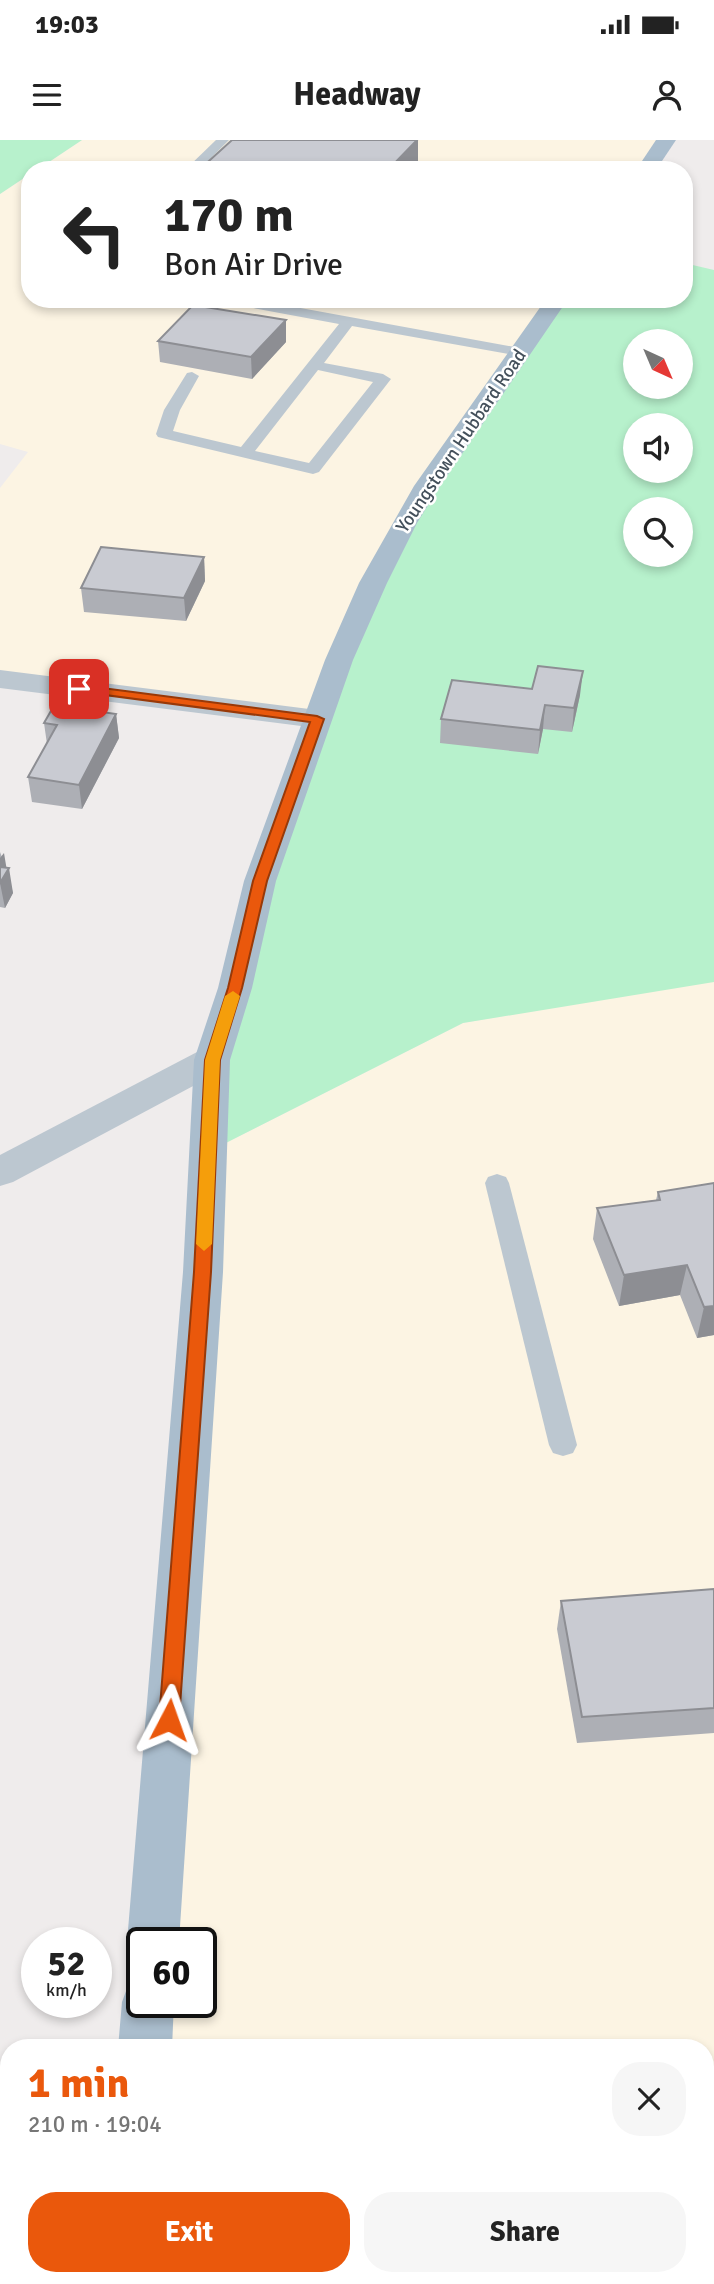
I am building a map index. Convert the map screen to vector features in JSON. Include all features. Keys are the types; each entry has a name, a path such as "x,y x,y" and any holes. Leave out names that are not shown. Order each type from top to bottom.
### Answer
{"main road":[{"path":"652,161 666,140"},
{"name":"Youngstown Hubbard Road","path":"154,1927 202,1285 212,1060 235,988 260,881 339,660 404,523 551,308"},
{"path":"146,2039 147,2018"}],"street":[{"path":"0,679 317,719"},
{"path":"0,1172 212,1060"}],"lane":[{"path":"201,161 223,140"},
{"path":"276,308 520,352"},
{"path":"244,453 349,321"},
{"path":"192,376 172,410 164,434 313,469 383,379 313,365"},
{"path":"497,1183 563,1445"}],"shaded area":[{"path":"82,140 666,140 652,161 50,161"},
{"path":"21,180 21,308 552,308 317,719 0,679 0,488 28,452 0,444 0,194"},
{"path":"714,982 714,2039 146,2039 147,2018 217,2018 217,1927 154,1927 203,1272 208,1152 463,1023"}],"green space":[{"path":"0,140 82,140 50,161 21,161 21,180 0,194"},
{"path":"693,265 714,270 714,982 463,1023 208,1152 212,1060 373,583 551,308 693,308"}],"building":[{"path":"232,140 417,140 397,161 209,161"},
{"path":"190,308 212,308 286,320 251,357 158,341"},
{"path":"101,547 204,557 184,598 81,588"},
{"path":"538,666 583,671 574,708 545,705 540,730 441,719 452,680 532,689"},
{"path":"67,707 116,714 79,785 28,777 57,725 44,723 52,709 65,711"},
{"path":"0,867 9,868 0,883"},
{"path":"714,1183 714,1306 704,1307 687,1265 624,1275 597,1208 660,1200 658,1192"},
{"path":"714,1589 714,1708 582,1717 561,1601"}],"slow traffic":[{"path":"204,1244 212,1060 233,996"}],"route":[{"path":"79,689 317,719 260,881 235,988 212,1060 203,1272 169,1720"}]}
